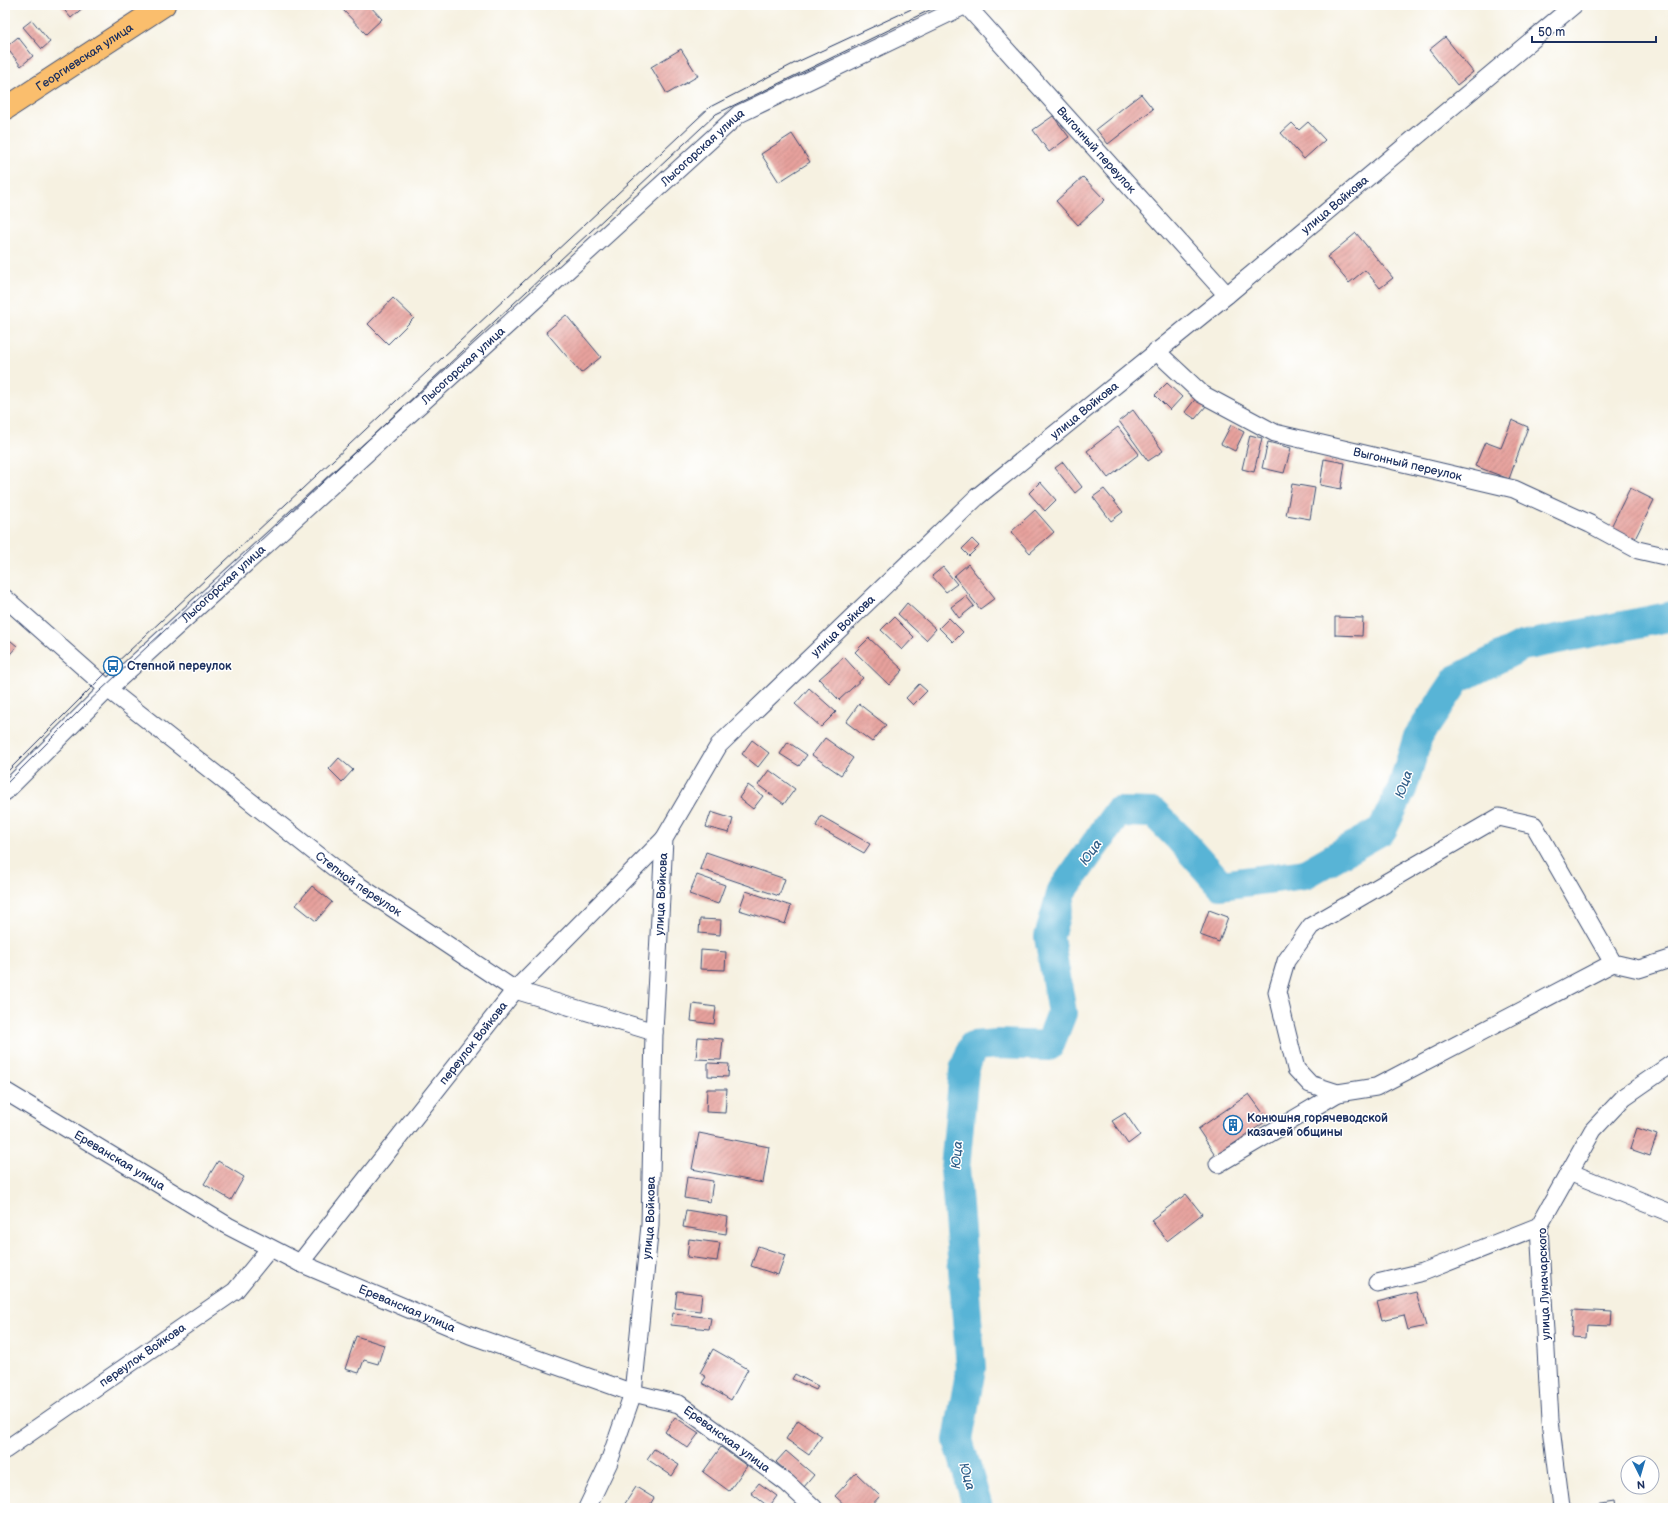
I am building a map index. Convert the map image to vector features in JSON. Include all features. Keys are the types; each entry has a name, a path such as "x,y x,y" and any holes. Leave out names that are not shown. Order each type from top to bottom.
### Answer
{"main road":[{"name":"Георгиевская улица","path":"5,108 164,5"}],"street":[{"name":"Выгонный переулок","path":"966,5 1227,295"},
{"name":"Лысогорская улица","path":"5,792 108,689 739,114 966,5"},
{"name":"улица Войкова","path":"587,1508 609,1462 633,1393 650,1225 654,1032 664,839 719,745 977,497 1227,295 1574,5"},
{"name":"Выгонный переулок","path":"1156,351 1202,394 1275,433 1514,490 1590,524 1638,550 1673,558"},
{"name":"Степной переулок","path":"5,598 108,689 346,877 516,990 654,1032"},
{"path":"1338,1093 1310,1084 1296,1069 1278,992 1286,961 1311,926 1499,817 1534,825 1613,963"},
{"name":"переулок Войкова","path":"300,1264 516,990 664,839"},
{"path":"1218,1164 1338,1093 1376,1087 1613,963 1639,969 1673,958"},
{"name":"улица Луначарского","path":"1561,1508 1550,1420 1539,1226 1593,1130 1624,1097 1673,1063"},
{"name":"Ереванская улица","path":"5,1090 228,1226 300,1264 470,1335 633,1393 679,1404 787,1483 814,1508"},
{"path":"1569,1172 1673,1214"},
{"path":"1377,1284 1423,1272 1539,1226"},
{"name":"переулок Войкова","path":"5,1450 235,1291 270,1248"}],"building":[{"path":"60,5 86,5 71,18"},
{"path":"349,5 369,5 382,19 366,34 343,10"},
{"path":"32,20 50,42 42,49 23,27"},
{"path":"18,37 33,56 21,66 6,47"},
{"path":"1445,37 1473,72 1457,85 1429,50"},
{"path":"681,49 698,76 667,94 651,67"},
{"path":"1141,94 1153,109 1108,144 1096,129"},
{"path":"1053,116 1069,137 1049,152 1033,130"},
{"path":"1308,122 1325,140 1304,159 1281,133 1292,123 1299,130"},
{"path":"792,134 810,162 779,182 761,154"},
{"path":"1083,177 1105,200 1078,225 1056,201"},
{"path":"1356,233 1393,278 1380,288 1365,270 1349,283 1327,257"},
{"path":"393,298 414,318 388,344 368,324"},
{"path":"566,315 601,357 581,373 546,332"},
{"path":"1167,383 1182,397 1170,410 1155,395"},
{"path":"1197,397 1207,405 1195,419 1185,412"},
{"path":"1133,410 1163,451 1148,461 1119,421"},
{"path":"1512,420 1528,427 1509,479 1475,466 1485,442 1501,448"},
{"path":"1231,425 1244,432 1235,451 1221,444"},
{"path":"1118,427 1139,454 1108,478 1087,451"},
{"path":"1250,435 1262,438 1254,472 1242,469"},
{"path":"1268,442 1291,448 1284,473 1262,468"},
{"path":"1324,459 1345,463 1341,489 1320,485"},
{"path":"1063,462 1082,487 1075,493 1055,468"},
{"path":"1040,482 1056,500 1045,511 1029,493"},
{"path":"1292,484 1315,488 1310,519 1286,515"},
{"path":"1630,488 1654,500 1634,541 1610,529"},
{"path":"1104,489 1123,512 1111,521 1093,497"},
{"path":"1035,510 1054,532 1030,553 1011,532"},
{"path":"972,539 979,546 969,556 962,549"},
{"path":"968,564 995,598 980,609 954,576"},
{"path":"943,567 957,584 946,592 932,576"},
{"path":"966,596 974,606 959,618 951,607"},
{"path":"907,603 936,629 926,640 898,614"},
{"path":"894,617 914,637 902,650 881,630"},
{"path":"1335,617 1363,618 1362,636 1335,635"},
{"path":"949,618 963,632 953,642 939,628"},
{"path":"5,636 17,646 5,660"},
{"path":"869,638 903,670 889,685 855,652"},
{"path":"844,657 863,678 839,700 819,679"},
{"path":"919,684 927,691 913,705 906,698"},
{"path":"809,688 836,712 821,727 795,704"},
{"path":"859,704 886,725 872,742 846,722"},
{"path":"825,738 853,758 841,775 812,755"},
{"path":"752,740 769,753 758,767 742,754"},
{"path":"788,742 807,755 799,766 780,754"},
{"path":"339,758 353,770 342,782 329,769"},
{"path":"769,770 795,789 784,804 758,785"},
{"path":"748,785 763,796 753,809 739,798"},
{"path":"711,812 733,819 729,833 706,827"},
{"path":"821,816 870,844 864,853 816,826"},
{"path":"706,852 785,879 779,896 700,869"},
{"path":"697,875 725,885 718,904 689,894"},
{"path":"312,886 332,902 316,921 296,905"},
{"path":"746,891 791,906 785,924 739,910"},
{"path":"1209,910 1228,917 1219,942 1200,935"},
{"path":"700,919 721,920 720,935 699,933"},
{"path":"701,950 726,952 725,970 700,969"},
{"path":"693,1004 716,1007 714,1024 691,1021"},
{"path":"698,1037 723,1039 721,1060 696,1059"},
{"path":"708,1063 729,1064 728,1077 708,1076"},
{"path":"707,1089 727,1089 725,1113 706,1112"},
{"name":"Конюшня горячеводской казачей общины","path":"1249,1094 1268,1120 1216,1156 1198,1129"},
{"path":"1125,1113 1140,1135 1128,1144 1112,1121"},
{"path":"1637,1128 1657,1135 1650,1156 1630,1149"},
{"path":"699,1133 769,1147 763,1183 692,1169"},
{"path":"218,1161 244,1177 231,1200 204,1184"},
{"path":"687,1177 713,1181 710,1202 684,1198"},
{"path":"1186,1194 1202,1214 1167,1241 1151,1220"},
{"path":"686,1210 728,1217 726,1234 683,1227"},
{"path":"689,1239 720,1243 717,1261 687,1257"},
{"path":"758,1246 785,1255 778,1275 751,1266"},
{"path":"677,1291 702,1294 700,1311 675,1308"},
{"path":"1416,1292 1426,1326 1408,1330 1404,1315 1382,1320 1377,1302"},
{"path":"1573,1310 1612,1312 1611,1325 1587,1324 1586,1338 1571,1337"},
{"path":"673,1313 711,1318 709,1329 671,1325"},
{"path":"356,1336 384,1345 378,1364 364,1360 359,1373 345,1369"},
{"path":"713,1349 748,1369 731,1400 702,1383 706,1377 700,1373"},
{"path":"795,1374 818,1386 816,1390 792,1379"},
{"path":"675,1417 699,1433 688,1448 665,1432"},
{"path":"798,1420 822,1436 809,1455 786,1439"},
{"path":"721,1447 747,1466 729,1491 703,1472"},
{"path":"654,1449 679,1465 672,1476 647,1459"},
{"path":"786,1451 814,1475 804,1487 776,1462"},
{"path":"856,1473 880,1496 869,1508 848,1508 835,1496"},
{"path":"759,1483 777,1496 769,1507 751,1493"},
{"path":"636,1487 654,1498 648,1508 629,1508 624,1505"},
{"path":"1612,1501 1613,1508 1581,1508 1581,1506"}],"waterway":[{"name":"Юца","path":"978,1508 958,1440 971,1368 955,1169 964,1070 973,1046 998,1044 1049,1046 1062,1013 1049,937 1062,891 1118,812 1154,813 1180,839 1221,885 1305,874 1382,830 1402,789 1418,737 1457,679 1522,646 1673,616"}],"tram line":[{"path":"5,774 113,666 710,107 795,63 920,5"},
{"path":"5,785 85,705 716,114 940,5"}],"place":[{"name":"Степной переулок","path":"113,666"},
{"name":"Конюшня горячеводской казачей общины","path":"1233,1125"}]}
